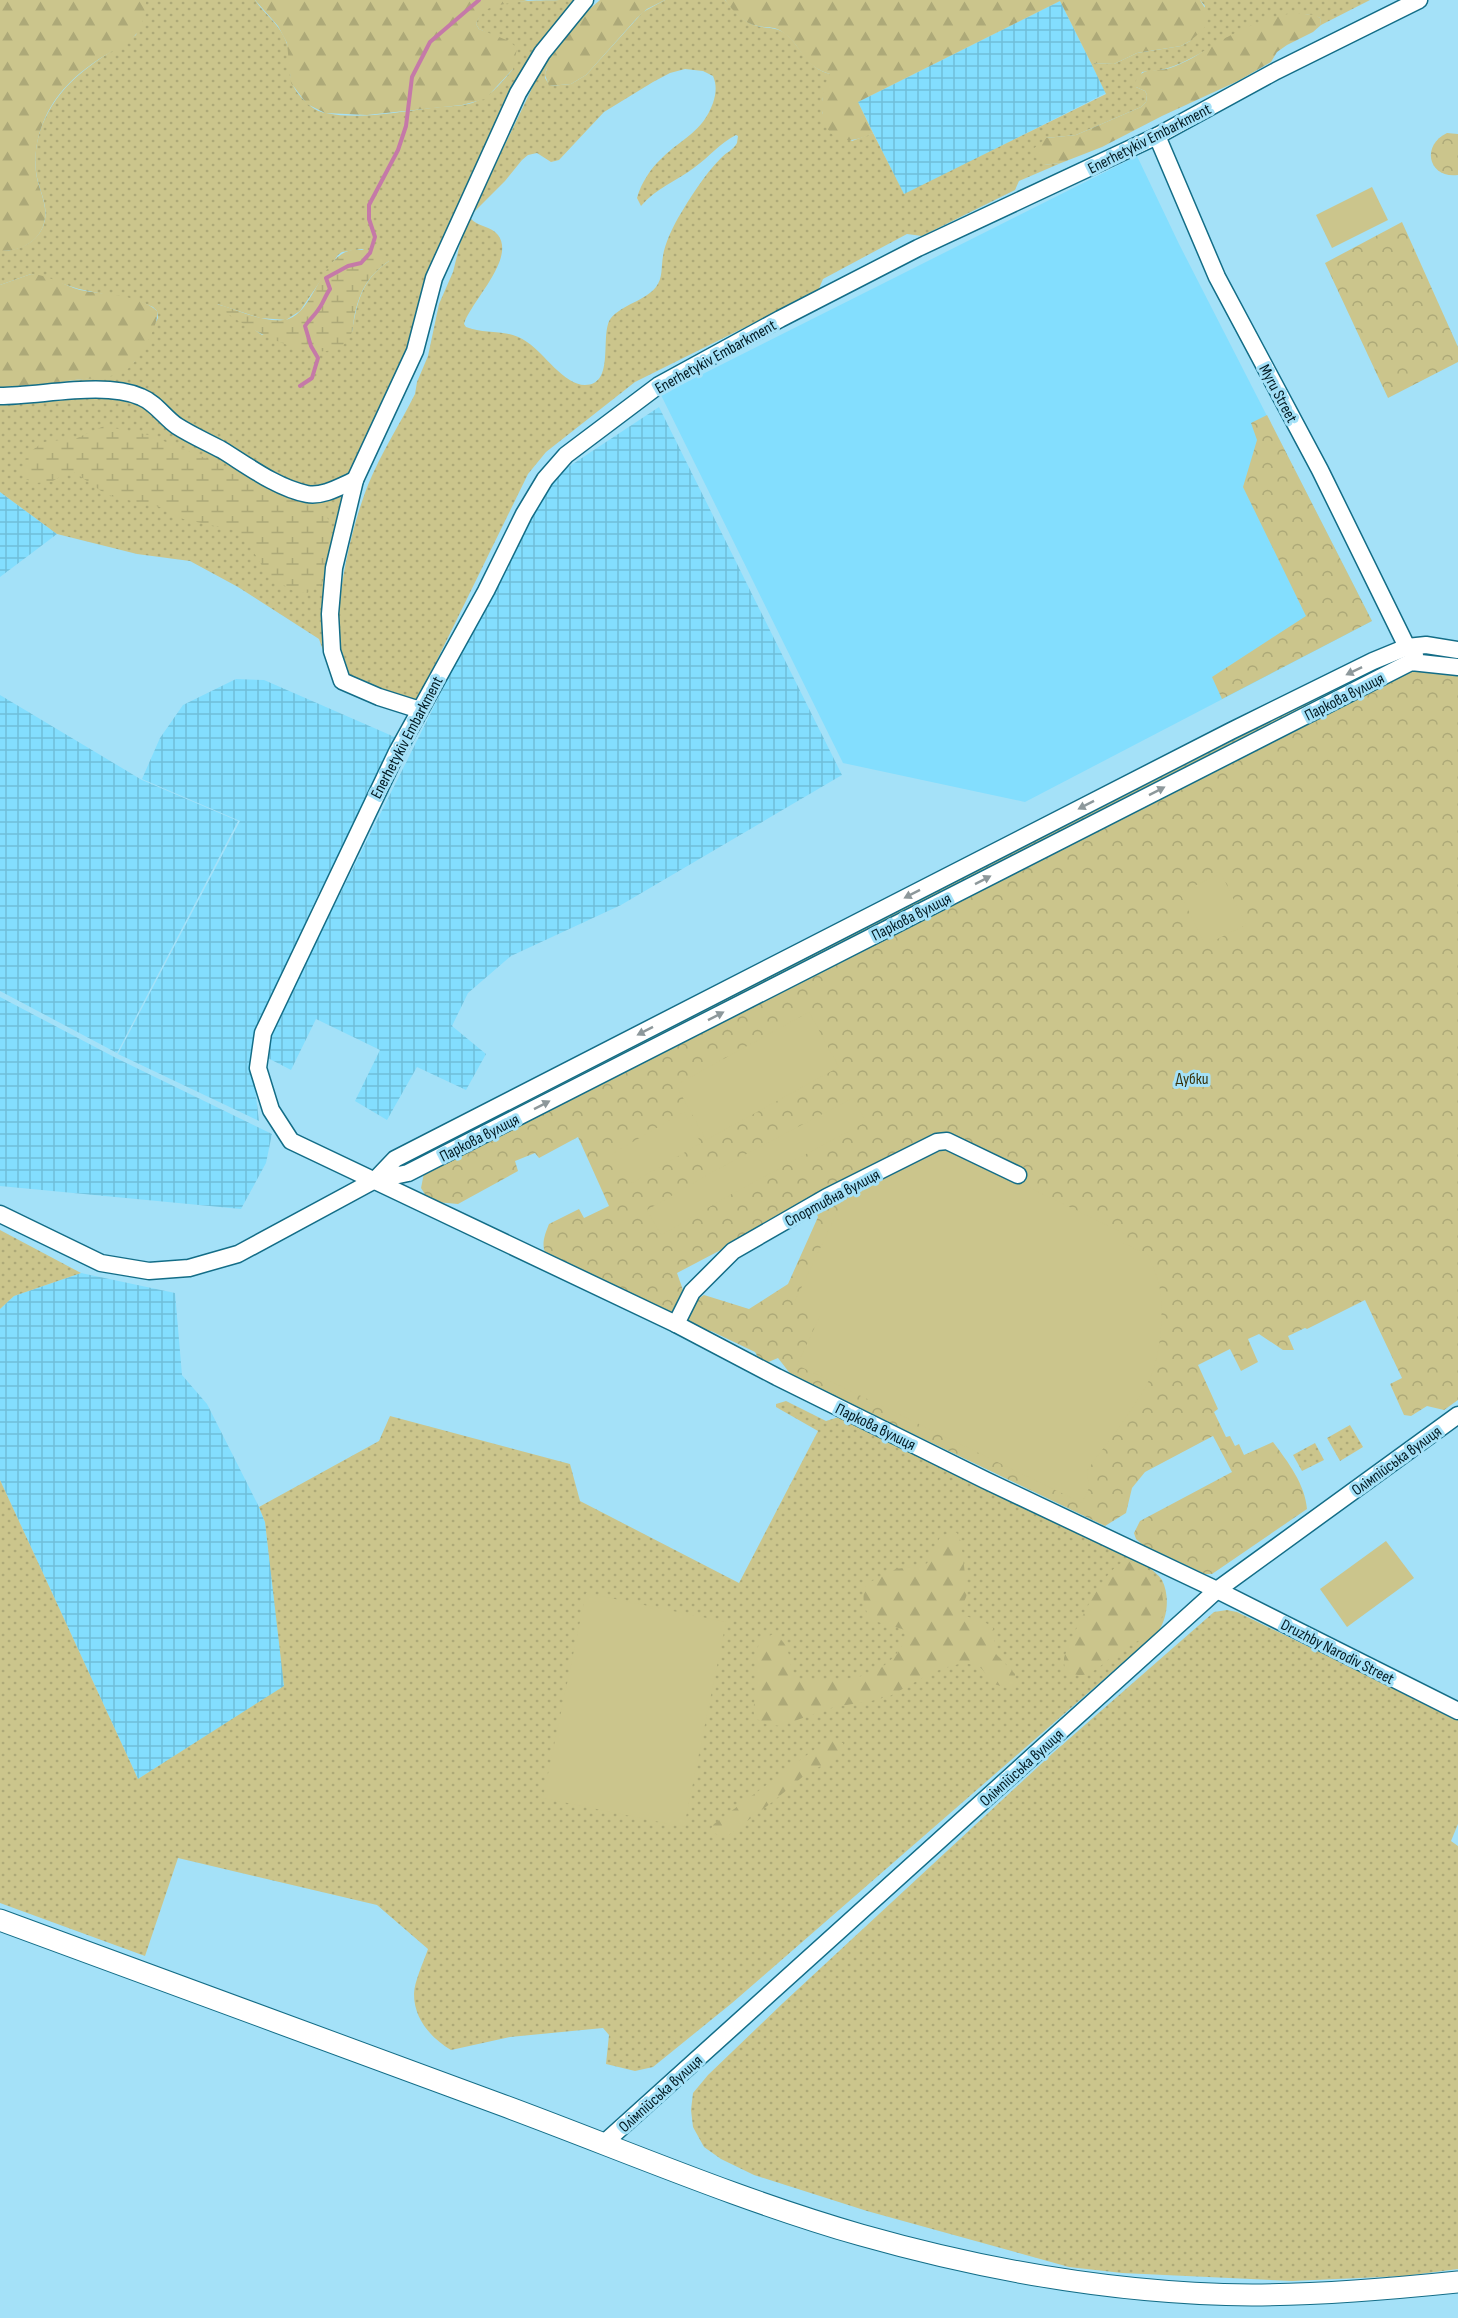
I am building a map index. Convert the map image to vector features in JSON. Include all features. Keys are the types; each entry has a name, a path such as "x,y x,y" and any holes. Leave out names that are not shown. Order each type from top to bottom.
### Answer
{"main road":[{"path":"0,1920 774,2206 858,2234 943,2256 1058,2279 1150,2290 1253,2295 1350,2291 1458,2282"}],"street":[{"path":"420,710 379,697 342,681 332,651 330,614 334,568 355,480 415,351 434,278 518,93 542,53 585,0"},
{"name":"Enerhetykiv Embarkment","path":"375,1180 291,1141 271,1110 258,1068 263,1033 370,807 420,710 486,591 524,514 545,479 566,455 659,385 699,363 918,248 1157,136 1286,66 1419,0"},
{"name":"Myru Street","path":"1157,136 1217,278 1320,470 1407,647 1422,662"},
{"path":"0,396 109,390 142,397 176,425 286,487 309,495 327,492 355,480"},
{"path":"1407,647 1426,645 1458,650"},
{"name":"Паркова вулиця","path":"375,1180 395,1159 405,1153 1221,736 1373,661 1407,647"},
{"name":"Паркова вулиця","path":"375,1180 408,1173 1411,662 1454,666"},
{"name":"Спортивна вулиця","path":"676,1324 692,1292 733,1251 827,1197 937,1142 947,1141 1018,1175"},
{"path":"0,1214 101,1263 149,1271 189,1269 238,1254 375,1180"},
{"name":"Паркова вулиця","path":"375,1180 676,1324 985,1480 1217,1590"},
{"name":"Олімпійська вулиця","path":"603,2144 1217,1590 1458,1415"},
{"name":"Druzhby Narodiv Street","path":"1217,1590 1458,1711"}],"shaded area":[{"path":"1060,1 1106,93 904,195 858,102"},
{"path":"1137,156 1179,244 1372,621 1025,802 843,763 661,395"},
{"path":"659,407 842,775 621,905 511,956 468,993 452,1026 486,1054 466,1090 417,1067 387,1120 355,1101 380,1050 316,1019 291,1070 264,1056 278,1018 547,481"},
{"path":"0,492 57,534 0,577"},
{"path":"236,679 264,680 397,738 314,903 254,1039 253,1070 259,1121 118,1054 240,821 142,779 160,738 183,705"},
{"path":"0,695 142,780 238,821 117,1053 0,991"},
{"path":"0,997 116,1058 272,1134 266,1163 241,1209 0,1186"},
{"path":"81,1273 175,1293 182,1375 207,1404 265,1522 285,1686 138,1779 0,1480 0,1309 14,1296"}],"green space":[{"path":"0,0 145,0 146,2 142,22 134,37 85,69 60,93 48,112 38,140 35,166 45,214 41,232 35,239 20,248 0,251"},
{"path":"145,0 255,0 284,37 289,52 291,80 298,94 308,104 320,112 339,115 378,115 467,104 485,97 495,89 513,69 487,33 479,29 476,24 487,7 520,1 578,0 525,67 506,97 474,170 425,304 352,490 325,656 319,639 238,587 190,561 137,554 57,534 0,492 0,394 109,375 134,362 158,318 157,311 153,307 141,302 79,289 31,274 0,285 0,251 19,248 34,240 43,226 45,207 35,165 38,139 52,106 61,93 83,71 136,35","holes":["362,249 389,261 373,275 362,292 352,332 262,335 217,304 260,318 286,320 300,311 342,252"]},
{"path":"255,0 528,0 491,7 480,16 476,24 479,29 509,41 517,48 513,69 485,99 462,105 367,115 325,113 307,104 291,83 287,43 278,26"},
{"path":"600,0 665,0 647,9 637,18 586,75 571,84 549,86 545,75 554,54 575,24"},
{"path":"665,0 725,0 746,21 786,34 816,68 831,74 822,100 822,113 852,141 873,133 904,194 1106,94 1091,63 1114,64 1137,53 1181,46 1190,41 1205,6 1200,0 1370,0 1321,25 1320,18 1305,14 1267,22 1174,66 1142,72 1136,87 1145,91 1147,95 1146,102 1141,107 1076,135 1046,138 1044,165 1061,163 1019,181 1015,190 922,236 907,234 823,279 818,291 635,382 546,452 528,474 416,703 349,678 342,660 339,610 342,582 354,527 373,473 415,394 417,382 428,356 439,304 453,272 461,240 470,218 495,232 502,245 497,268 468,315 464,324 466,327 505,333 520,338 534,347 569,380 585,385 595,383 604,368 606,335 611,318 656,287 661,276 665,246 678,218 709,172 737,143 738,136 736,135 688,172 653,194 641,206 637,198 647,176 669,151 691,134 703,121 715,96 716,86 713,76 703,71 685,69 670,73 604,112 559,160 551,162 537,153 528,155 471,215 549,53 564,37 546,70 545,78 550,86 571,84 586,75 643,12"},
{"path":"725,0 1200,0 1208,13 1207,23 1203,30 1181,46 1137,53 1114,64 1091,63 1060,1 858,102 873,133 857,139 843,140 833,135 826,127 823,116 824,88 830,74 807,60 794,42 781,31 748,23 735,13"},
{"path":"1294,13 1315,15 1320,18 1321,25 1277,52 1271,62 1238,81 1102,147 1061,163 1044,165 1034,156 1032,150 1046,138 1076,135 1141,107 1146,102 1147,95 1145,91 1136,87 1135,83 1141,74 1176,66 1252,25"},
{"path":"1447,133 1458,134 1458,175 1440,172 1432,160 1433,146"},
{"path":"1372,187 1388,220 1332,248 1316,215"},
{"path":"1402,222 1458,347 1458,362 1388,398 1325,263"},
{"path":"352,250 369,250 388,257 389,261 365,286 356,309 351,335 336,349 320,351 301,349 281,343 243,324 216,304 266,319 283,320 294,317 310,299 332,263 341,255"},
{"path":"31,274 50,278 80,290 131,298 150,305 157,311 155,326 134,363 116,375 68,381 26,391 0,394 0,285"},
{"path":"1267,415 1372,621 1222,699 1212,677 1306,616 1243,487 1257,440 1251,423"},
{"path":"104,426 149,435 232,469 262,485 300,496 322,508 335,532 331,561 321,585 307,593 289,589 266,572 248,543 237,531 183,519 160,507 114,497 104,493 74,472 68,472 51,482 34,483 24,478 26,457 44,442 77,438"},
{"path":"1376,668 1378,673 406,1166 404,1161"},
{"name":"Дубки","path":"1411,670 1458,671 1458,1400 1444,1410 1427,1406 1411,1416 1404,1415 1390,1384 1402,1378 1365,1300 1288,1336 1294,1350 1283,1350 1259,1334 1248,1339 1258,1362 1241,1371 1230,1349 1198,1365 1218,1409 1214,1412 1226,1437 1230,1436 1235,1446 1239,1444 1244,1455 1273,1442 1299,1482 1307,1509 1212,1574 1205,1574 1143,1545 1136,1539 1134,1533 1140,1521 1232,1472 1213,1436 1145,1472 1132,1488 1126,1513 1105,1526 792,1376 778,1358 766,1363 759,1359 755,1352 711,1331 701,1334 688,1321 688,1317 692,1306 704,1295 749,1309 788,1284 818,1217 812,1202 677,1273 684,1297 669,1317 547,1256 544,1240 549,1224 579,1209 584,1218 609,1206 578,1137 539,1158 535,1153 515,1161 518,1171 458,1204 436,1202 426,1196 421,1188 424,1173"},
{"path":"1221,873 1246,925 1205,945 1180,893"},
{"path":"809,1012 839,1067 706,1140 676,1085"},
{"path":"853,1098 866,1122 661,1235 647,1210 716,1170"},
{"path":"684,1112 701,1143 630,1184 612,1154"},
{"path":"942,1145 1125,1234 1121,1242 1148,1255 1156,1274 1160,1291 1161,1315 1154,1367 1138,1400 1087,1471 1089,1488 1082,1503 797,1365 820,1316 794,1303 846,1194"},
{"path":"0,1230 81,1273 14,1296 0,1309"},
{"path":"786,1401 826,1421 839,1417 1147,1566 1159,1576 1165,1586 1166,1614 1157,1633 732,2003 653,2067 635,2071 606,2064 609,2035 603,2028 510,2037 451,2050 431,2034 417,2012 414,1994 428,1949 377,1905 178,1858 145,1956 0,1903 0,1480 138,1779 284,1686 265,1522 259,1507 379,1441 390,1416 570,1464 580,1501 739,1583 818,1431 776,1407 776,1404"},
{"path":"1350,1425 1363,1447 1340,1461 1327,1438"},
{"path":"1315,1443 1324,1460 1302,1471 1293,1455"},
{"path":"953,1531 957,1533 961,1542 967,1590 959,1615 982,1620 993,1628 996,1654 1015,1674 1015,1683 1007,1688 994,1684 976,1665 962,1663 933,1672 890,1696 834,1707 780,1726 766,1724 755,1718 757,1650 765,1639 773,1634 785,1645 792,1671 800,1679 853,1678 877,1670 888,1663 901,1648 907,1632 871,1620 864,1603 866,1584 896,1569 925,1565 940,1537"},
{"path":"1386,1541 1414,1578 1347,1627 1320,1589"},
{"path":"1127,1561 1146,1568 1157,1580 1163,1600 1161,1621 1150,1633 1119,1651 1097,1669 1085,1675 1071,1673 1065,1667 1064,1658 1090,1602 1108,1575 1118,1565"},
{"path":"586,1593 726,1622 684,1827 543,1798"},
{"path":"1227,1610 1237,1612 1458,1719 1458,1824 1451,1841 1458,1846 1458,2269 1405,2276 1292,2281 1122,2273 1069,2267 867,2211 754,2175 721,2159 704,2147 693,2127 691,2110 693,2093 708,2075 1054,1752 1214,1612"},
{"path":"832,1740 843,1743 842,1749 834,1759 806,1774 726,1837 721,1837 710,1830 714,1824 819,1746"}],"waterway":[{"path":"300,386 312,378 318,358 311,346 305,326 320,308 330,289 326,278 348,266 361,263 370,253 375,237 369,219 369,205 398,150 406,126 412,77 430,42 479,0"}]}
